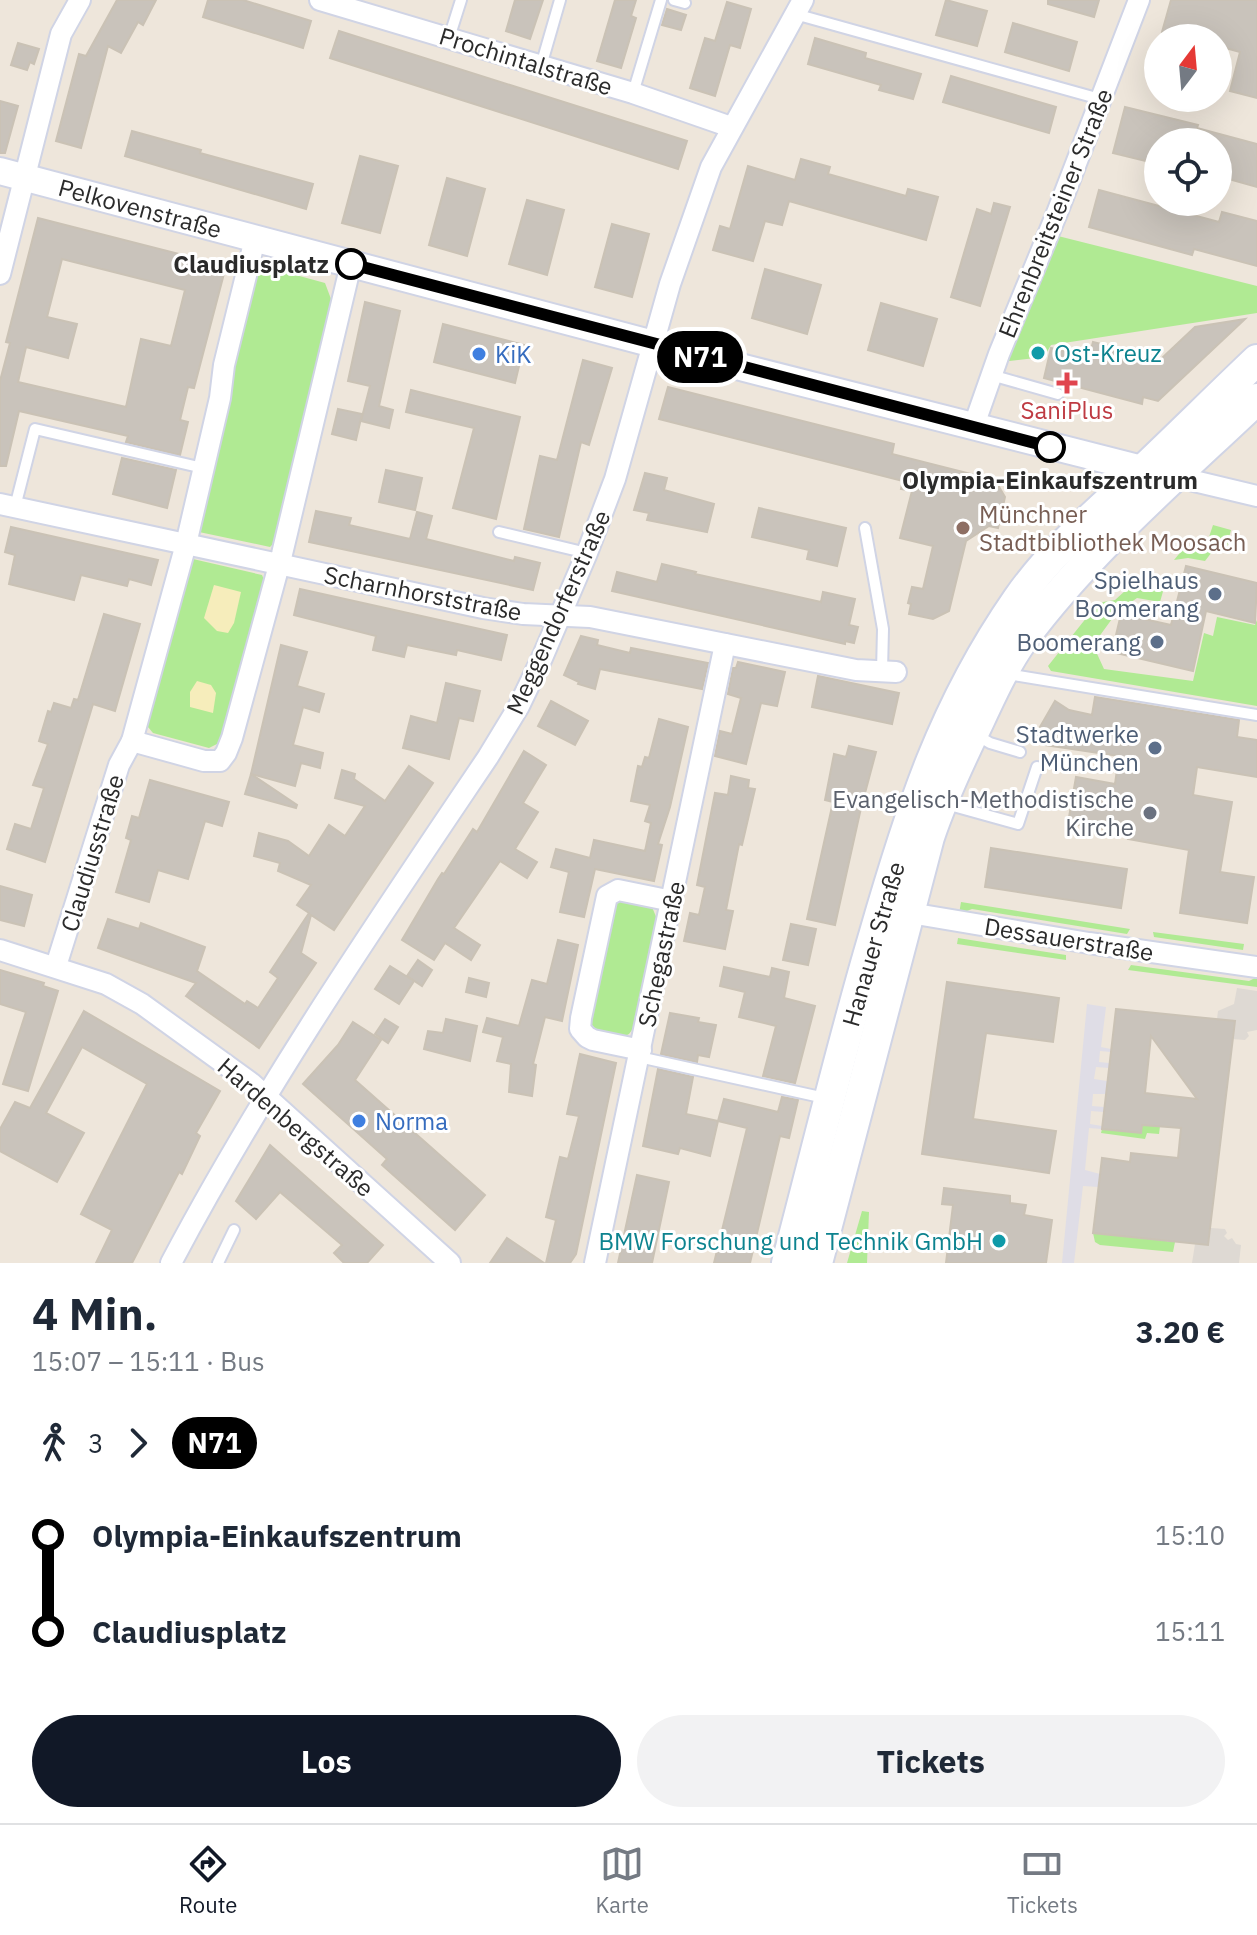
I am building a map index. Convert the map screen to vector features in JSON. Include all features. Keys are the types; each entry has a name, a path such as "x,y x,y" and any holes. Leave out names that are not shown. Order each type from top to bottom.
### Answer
{"main road":[{"name":"Hanauer Straße","path":"817,1263 926,772 957,700 983,654 1033,581 1093,515 1257,360"},
{"name":"Hanauer Straße","path":"787,1263 830,1099 895,910 940,802 1002,673 1022,640 1061,591 1173,476 1257,399"}],"street":[{"path":"0,274 12,174 61,34 80,0"},
{"name":"Prochintalstraße","path":"320,0 356,5 449,38 633,93 731,127"},
{"name":"Ehrenbreitsteiner Straße","path":"973,428 1139,0"},
{"name":"Meggendorferstraße","path":"171,1263 223,1165 265,1096 500,739 525,694 587,553 615,479 670,284 711,167 799,7"},
{"name":"Pelkovenstraße","path":"12,174 973,428 1257,496"},
{"path":"255,239 224,365 220,398 186,544 132,741 210,762 224,758 232,738 279,564 351,264"},
{"name":"Scharnhorststraße","path":"8,506 483,608 523,614 590,617 856,670 889,672"},
{"name":"Schegastraße","path":"595,1263 725,644"},
{"name":"Claudiusstraße","path":"56,966 119,765 132,741"},
{"path":"640,1054 587,1037 580,1029 584,1004 607,896 618,890 672,901"},
{"name":"Dessauerstraße","path":"895,910 1257,967"},
{"name":"Hardenbergstraße","path":"0,950 56,966 126,994 251,1083 450,1263"}],"lane":[{"path":"449,38 461,0"},
{"path":"541,66 560,0"},
{"path":"633,93 661,0"},
{"path":"799,7 1100,99"},
{"path":"991,375 1058,394"},
{"path":"8,506 35,429 203,468"},
{"path":"865,528 889,672"},
{"path":"499,532 587,553"},
{"path":"1002,673 1257,715"},
{"path":"973,733 990,743 1020,752"},
{"path":"940,802 1018,824 1037,767"},
{"path":"640,1054 830,1099"},
{"path":"218,1263 234,1230"}],"shaded area":[{"path":"1237,988 1257,991 1257,1030 1247,1032 1249,1036 1245,1040 1232,1039 1234,1021 1217,1019 1218,1011 1234,1004"},
{"path":"1087,1004 1106,1007 1101,1047 1111,1049 1111,1052 1100,1051 1099,1062 1109,1063 1109,1068 1096,1067 1094,1079 1107,1081 1106,1094 1093,1094 1092,1106 1104,1107 1104,1112 1091,1111 1090,1124 1102,1126 1102,1129 1089,1128 1085,1170 1100,1174 1098,1187 1083,1186 1074,1263 1062,1263"},
{"path":"1211,1228 1225,1229 1227,1233 1224,1236 1228,1240 1232,1238 1241,1245 1239,1263 1192,1263 1195,1244 1208,1245"}],"green space":[{"path":"1054,235 1257,286 1257,313 1051,345 1044,357 1001,362"},
{"name":"Claudiusplatz","path":"263,266 325,283 331,299 275,542 270,547 199,532 196,526 254,272"},
{"path":"1213,525 1231,530 1226,550 1215,548 1205,561 1188,558 1174,560 1183,549 1189,552 1209,537"},
{"path":"193,559 262,575 265,582 223,736 209,748 153,733 148,727 147,716 189,562"},
{"path":"1147,571 1158,576 1164,588 1160,602 1137,598 1117,612 1093,645 1104,669 1193,681 1204,633 1213,636 1217,617 1255,625 1257,620 1257,706 1051,671 1048,666 1087,617 1103,602 1115,600"},
{"path":"619,899 652,907 657,919 635,1026 621,1038 591,1030 589,1019 615,902"},
{"path":"961,902 1130,929 1127,934 972,909 959,914"},
{"path":"1153,932 1244,944 1243,950 1154,937"},
{"path":"958,938 1066,955 1066,960 957,944"},
{"path":"1131,965 1249,981 1257,977 1257,987 1128,970"},
{"path":"1142,1125 1160,1126 1159,1134 1147,1133 1145,1139 1101,1133 1102,1129 1141,1133"},
{"path":"862,1211 869,1212 867,1263 847,1263"},
{"path":"1093,1233 1175,1242 1173,1252 1100,1245 1095,1242"}],"sand":[{"path":"214,585 241,592 234,623 228,633 217,631 204,618"},
{"path":"197,681 211,685 216,693 213,713 190,707 190,692"}],"building":[{"path":"117,0 156,0 143,25 138,22 121,53 108,46 81,148 56,141 79,54 86,56"},
{"path":"208,0 243,0 311,21 303,48 203,17"},
{"path":"515,0 543,0 530,39 506,31"},
{"path":"615,0 636,0 631,16 636,18 621,68 597,61"},
{"path":"946,0 987,11 977,46 936,35"},
{"path":"1048,0 1099,0 1094,17 1048,4"},
{"path":"1171,0 1257,0 1257,98 1232,92 1240,52 1232,50 1232,24 1164,24"},
{"path":"727,2 751,9 740,48 730,45 715,96 690,88 705,38 715,41"},
{"path":"667,9 686,15 681,30 662,25"},
{"path":"1013,23 1077,42 1069,71 1005,52"},
{"path":"339,31 687,141 678,169 330,58"},
{"path":"815,38 866,53 865,58 921,74 913,99 879,90 881,85 808,64"},
{"path":"18,43 39,49 34,64 30,62 27,70 11,65"},
{"path":"951,76 1056,107 1049,133 943,102"},
{"path":"0,101 18,106 5,153 0,153"},
{"path":"1125,107 1198,125 1197,128 1144,128 1144,161 1113,153"},
{"path":"132,131 313,184 306,209 125,156"},
{"path":"1232,137 1257,144 1257,187 1232,180"},
{"path":"360,156 398,166 380,233 342,223"},
{"path":"801,159 830,167 828,174 906,196 908,189 938,197 926,240 789,201 782,225 765,221 753,261 713,250 720,226 730,229 748,166 795,180"},
{"path":"447,178 485,189 467,256 429,245"},
{"path":"1099,190 1144,202 1144,216 1196,216 1219,222 1221,216 1232,215 1257,221 1257,266 1194,249 1192,255 1089,227"},
{"path":"527,200 564,210 547,275 509,264"},
{"path":"994,203 1010,207 980,306 951,297 977,209 991,214"},
{"path":"38,218 226,266 194,388 188,387 180,420 188,422 180,455 126,442 128,436 19,411 6,466 0,466 0,381 10,343 6,342","holes":["62,259 185,290 171,346 141,339 126,407 18,382 26,347 68,358 77,324 47,317"]},
{"path":"612,224 649,234 632,297 595,287"},
{"path":"765,269 821,285 807,334 752,318"},
{"path":"365,302 400,311 379,406 393,410 389,428 361,421 370,386 348,381"},
{"path":"881,303 937,319 923,366 868,350"},
{"path":"1245,319 1158,401 1143,397 1142,404 1044,378 1051,348 1089,357 1093,342 1161,359 1195,327"},
{"name":"KiK","path":"443,324 524,345 515,383 434,362"},
{"path":"583,360 612,368 589,445 581,442 559,537 524,529 540,456 557,460"},
{"path":"668,387 894,444 892,454 995,480 1005,497 998,528 989,526 966,541 949,611 933,619 909,614 912,587 923,589 933,546 900,538 912,491 901,489 903,481 659,419"},
{"path":"411,390 520,417 496,519 453,508 474,428 406,412"},
{"path":"338,409 362,414 356,440 332,434"},
{"path":"122,458 176,470 167,508 113,494"},
{"path":"386,470 422,478 415,510 379,502"},
{"path":"645,473 667,478 664,490 714,504 707,532 647,520 649,513 634,510"},
{"path":"759,508 846,528 837,566 807,559 809,550 752,537"},
{"path":"316,511 351,518 349,525 410,539 417,512 432,516 426,539 514,561 515,557 540,563 533,590 309,542"},
{"path":"11,527 158,560 151,585 129,579 127,586 81,575 74,600 9,584 15,555 5,552"},
{"path":"662,564 821,602 823,592 855,599 849,625 858,627 854,643 845,641 845,644 612,591 617,572 657,582"},
{"path":"1186,566 1257,583 1255,623 1206,611 1193,671 1112,652 1121,614 1171,625"},
{"path":"300,589 507,635 501,660 457,650 456,655 407,645 404,657 373,650 376,636 294,615"},
{"path":"104,614 140,624 115,711 93,704 45,862 7,849 15,824 31,829 44,788 33,785 48,744 39,741 48,711 51,712 54,703 71,708 74,699 78,700"},
{"path":"581,636 598,640 597,645 630,653 631,648 708,663 702,689 600,669 595,689 578,684 564,675"},
{"path":"281,645 307,652 297,686 324,694 319,712 303,707 293,745 323,753 320,768 301,763 295,786 251,774"},
{"path":"738,662 785,672 777,706 761,703 746,764 715,756 720,731 732,734 741,698 728,694 733,668"},
{"path":"818,676 899,693 892,724 812,707"},
{"path":"446,683 480,691 473,721 459,718 449,759 403,748 411,716 437,723"},
{"path":"1095,697 1239,720 1237,737 1257,740 1257,777 1197,767 1193,795 1232,802 1220,872 1254,877 1247,923 1180,913 1189,850 1128,839 1129,834 1068,823 1076,777 1115,784 1119,756 1045,745 1033,739 1055,701 1069,710 1092,715"},
{"path":"551,701 588,721 575,745 538,726"},
{"path":"659,719 688,727 670,807 658,844 662,845 654,881 595,869 584,917 560,912 569,872 551,867 556,849 590,858 594,840 645,851 651,823 645,821 650,805 631,801 638,766 642,767 645,757 649,758"},
{"path":"849,746 876,752 835,925 807,919 833,802 825,800 834,754 846,757"},
{"path":"524,751 546,765 523,803 538,812 515,849 537,862 527,878 500,861 454,928 480,945 471,960 445,943 434,960 402,940 442,873 473,829 477,832"},
{"path":"409,766 433,783 334,930 311,915 301,953 316,963 259,1048 186,996 196,983 98,948 108,919 139,929 141,923 205,947 197,971 245,1004 247,1001 258,1008 278,978 270,972 309,913 297,905 311,885 278,871 280,863 254,856 259,833 288,841 309,856 329,825 345,836 365,806 335,798 342,770 355,774 354,779 385,801"},
{"path":"251,774 297,805 296,808 245,794"},
{"path":"731,776 749,780 748,788 755,789 742,845 739,844 726,910 733,911 725,949 684,941 690,913 699,915 705,887 697,885 715,793 728,795"},
{"path":"150,780 229,802 222,826 205,821 188,879 158,870 149,902 116,892 131,840 126,838 132,816 139,818"},
{"path":"991,848 1127,869 1121,908 985,887"},
{"path":"0,886 32,895 24,926 0,920"},
{"path":"791,924 816,929 808,965 783,960"},
{"path":"558,940 578,945 562,1021 545,1017 533,1064 536,1065 532,1096 509,1092 511,1064 497,1061 503,1037 483,1032 487,1018 519,1026 532,980 547,984"},
{"path":"418,960 432,970 422,986 407,976"},
{"path":"390,966 414,981 399,1004 375,989"},
{"path":"724,967 770,977 772,968 789,972 784,998 815,1006 795,1083 763,1076 776,1026 739,1017 745,992 720,986"},
{"path":"0,970 44,983 43,986 58,991 28,1091 3,1084 26,1012 0,1004"},
{"path":"469,978 489,983 486,997 466,992"},
{"path":"947,982 1059,998 1053,1042 986,1033 973,1119 1056,1131 1049,1173 922,1154"},
{"path":"1116,1009 1235,1021 1208,1245 1093,1233 1102,1158 1130,1162 1131,1153 1178,1158 1181,1128 1142,1125 1141,1133 1102,1129","holes":["1151,1036 1197,1099 1145,1093"]},
{"path":"84,1011 220,1091 196,1133 200,1136 182,1174 179,1172 132,1263 96,1263 112,1230 81,1214 147,1084 82,1047 46,1113 84,1133 57,1182 0,1151 0,1129 15,1102 30,1108"},
{"path":"670,1013 699,1018 698,1022 716,1025 709,1057 698,1055 697,1062 661,1054"},
{"path":"385,1019 398,1027 388,1043 375,1034"},
{"path":"446,1019 477,1026 470,1061 424,1049 428,1031 443,1033"},
{"path":"353,1022 381,1040 355,1080 485,1195 455,1230 382,1165 387,1159 303,1084 338,1045"},
{"path":"580,1054 616,1063 576,1254 570,1263 546,1263 556,1220 546,1217 560,1157 568,1159 579,1116 567,1114"},
{"path":"658,1069 693,1077 686,1114 718,1121 710,1156 680,1148 678,1154 643,1146"},
{"path":"782,1097 798,1100 789,1138 780,1136 750,1263 714,1263 747,1128 718,1121 724,1099 778,1112"},
{"path":"270,1145 383,1245 367,1263 344,1263 334,1253 342,1245 280,1192 256,1219 236,1201"},
{"path":"637,1175 669,1182 652,1263 618,1263"},
{"name":"BMW Forschung und Technik GmbH","path":"944,1188 1010,1196 1010,1203 1026,1205 1024,1215 1052,1220 1046,1263 946,1263 953,1205 942,1204"},
{"path":"507,1238 544,1263 490,1263"}],"bus line":[{"name":"N71","path":"351,264 1050,447"}],"place":[{"name":"Claudiusplatz","path":"351,264"},
{"name":"Ost-Kreuz","path":"1038,353"},
{"name":"KiK","path":"479,354"},
{"name":"SaniPlus","path":"1067,383"},
{"name":"Olympia-Einkaufszentrum","path":"1050,447"},
{"name":"Münchner Stadtbibliothek Moosach","path":"963,528"},
{"name":"Spielhaus Boomerang","path":"1215,594"},
{"name":"Boomerang","path":"1157,642"},
{"name":"Stadtwerke München","path":"1155,748"},
{"name":"Evangelisch-Methodistische Kirche","path":"1150,813"},
{"name":"Norma","path":"359,1121"},
{"name":"BMW Forschung und Technik GmbH","path":"999,1241"}]}
